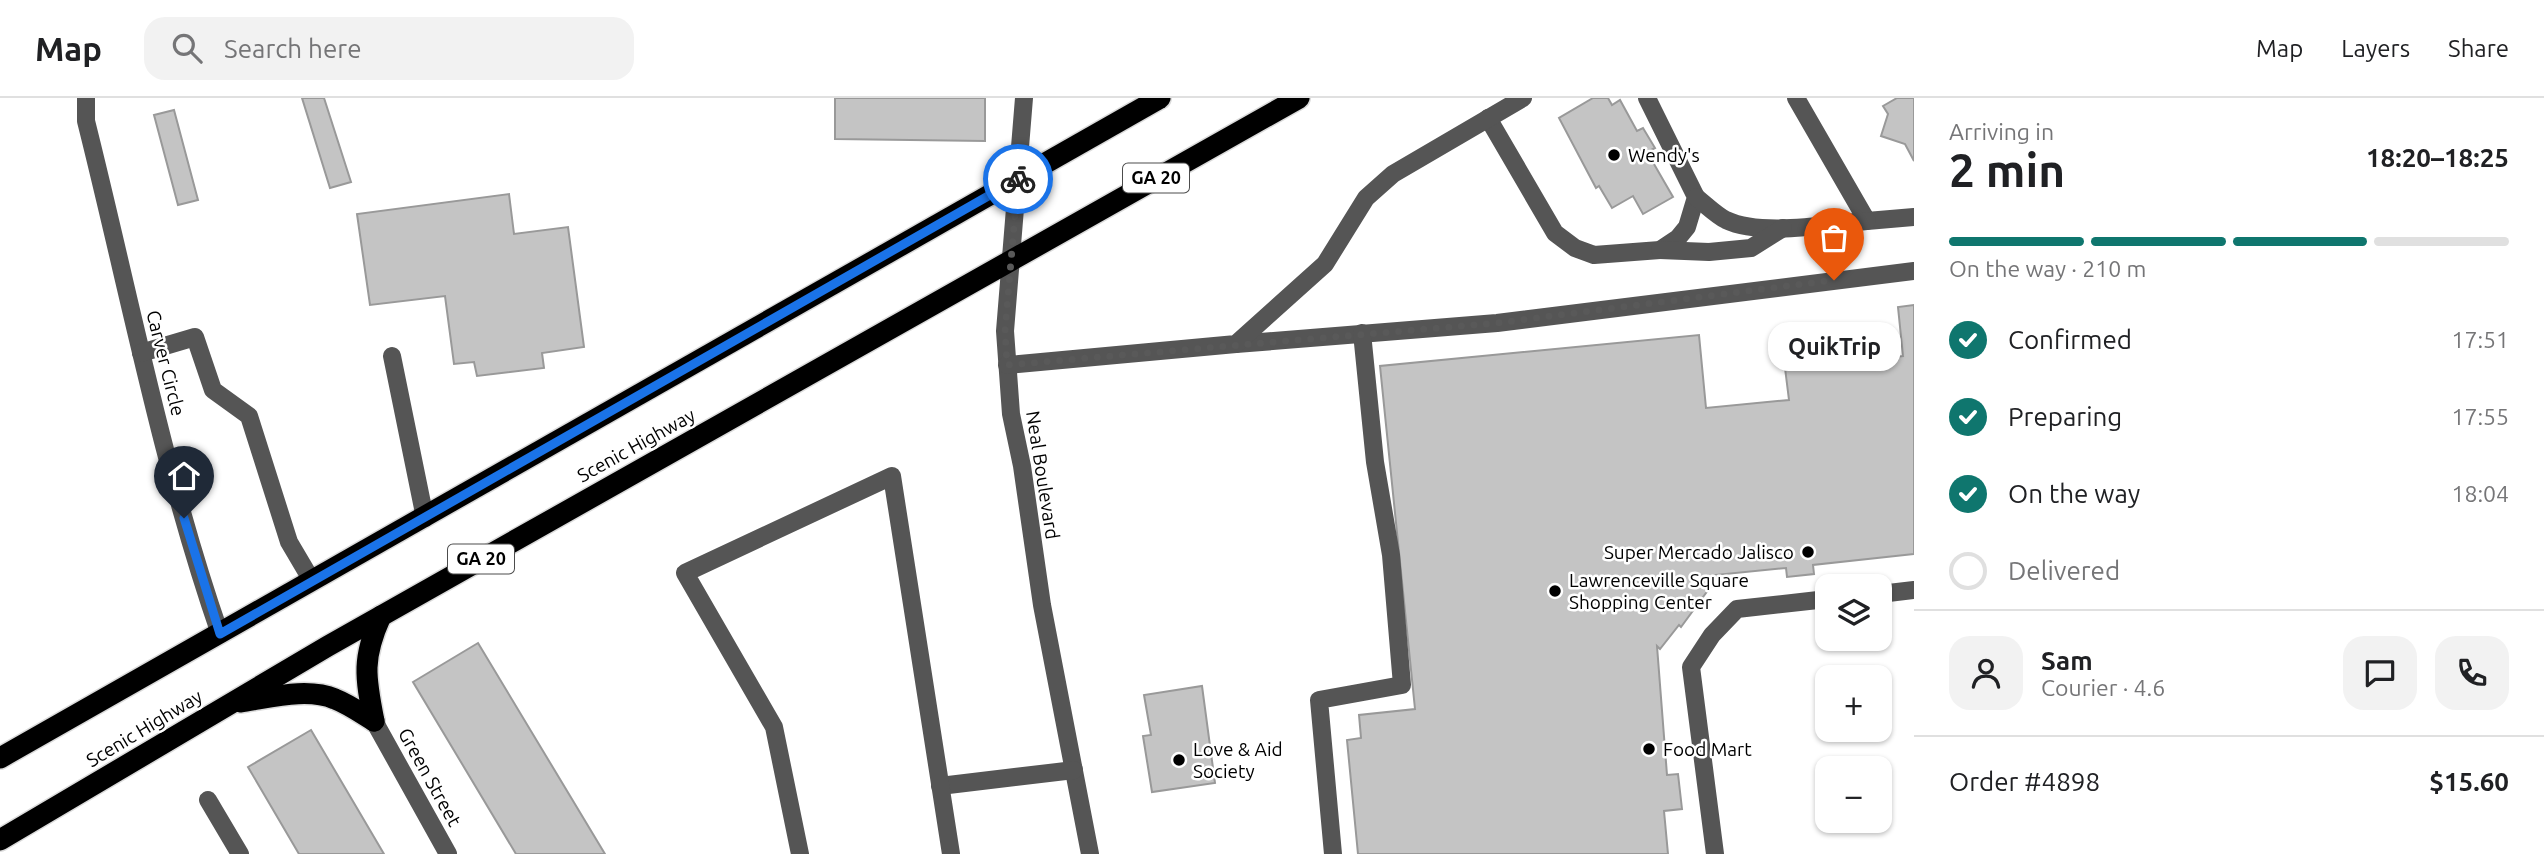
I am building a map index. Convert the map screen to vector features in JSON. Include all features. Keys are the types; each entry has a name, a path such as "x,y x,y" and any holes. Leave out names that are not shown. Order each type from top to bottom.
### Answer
{"highway":[{"path":"0,758 1160,98"},
{"name":"Scenic Highway","path":"0,840 381,615 1299,98"},
{"path":"374,721 366,668 368,645 381,615"},
{"path":"228,704 290,695 321,695 334,698 374,721"}],"street":[{"name":"Carver Circle","path":"86,98 86,121 141,353 170,468 220,634"},
{"name":"Neal Boulevard","path":"1024,98 1020,178 1005,331 1011,414 1022,466 1042,605 1090,854"},
{"path":"1236,344 1325,264 1366,198 1393,174 1523,98"},
{"path":"1647,98 1696,197 1726,220 1783,228 1914,217"},
{"path":"1796,98 1867,221"},
{"path":"1488,118 1555,233 1574,248 1594,255 1660,250 1709,252 1751,248 1783,228"},
{"path":"1660,250 1678,238 1687,226 1696,197"},
{"path":"1007,365 1497,323 1914,271"},
{"path":"1333,854 1319,699 1402,685 1391,555 1375,462 1362,333"},
{"path":"141,353 195,337 213,390 249,416 289,542 312,581"},
{"path":"392,356 425,518"},
{"path":"800,854 774,727 685,573 892,476 951,854"},
{"path":"1892,593 1914,590"},
{"path":"1715,854 1691,667 1712,635 1737,609 1815,601"},
{"name":"Green Street","path":"374,721 448,854"},
{"path":"940,786 1074,770"},
{"path":"208,800 240,854"}],"building":[{"path":"302,98 324,98 351,182 330,188"},
{"path":"835,98 985,98 985,141 835,139"},
{"name":"Wendy's","path":"1593,98 1608,98 1612,105 1620,100 1637,131 1643,128 1655,148 1647,152 1673,197 1643,214 1633,196 1612,208 1599,186 1596,188 1559,118"},
{"path":"1897,98 1914,98 1914,161 1905,144 1881,136 1888,114 1883,106"},
{"path":"174,110 198,200 178,205 154,115"},
{"path":"509,194 514,234 568,227 584,347 542,353 544,368 477,376 474,362 454,364 445,296 370,305 357,214"},
{"name":"Lawrenceville Square Shopping Center","path":"1914,305 1914,554 1813,565 1814,574 1787,577 1786,568 1715,575 1717,578 1681,627 1679,625 1660,649 1657,646 1667,775 1678,774 1682,809 1664,811 1668,854 1358,854 1347,740 1361,738 1359,715 1415,709 1380,366 1699,335 1706,408 1789,400 1785,368 1903,356 1898,307"},
{"path":"478,643 605,854 516,854 413,682"},
{"name":"Love & Aid Society","path":"1202,686 1215,783 1152,792 1143,736 1151,735 1144,695"},
{"path":"311,730 384,854 299,854 248,767"}],"way so far":[{"path":"1018,179 1020,178 1005,331 1007,365 1497,323 1834,280"}],"place":[{"name":"Wendy's","path":"1614,155"},
{"name":"QuikTrip","path":"1834,280"},
{"name":"Super Mercado Jalisco","path":"1808,552"},
{"name":"Lawrenceville Square Shopping Center","path":"1555,591"},
{"name":"Food Mart","path":"1649,749"},
{"name":"Love & Aid Society","path":"1179,760"}],"route":[{"path":"184,518 220,634 1018,179"}]}
